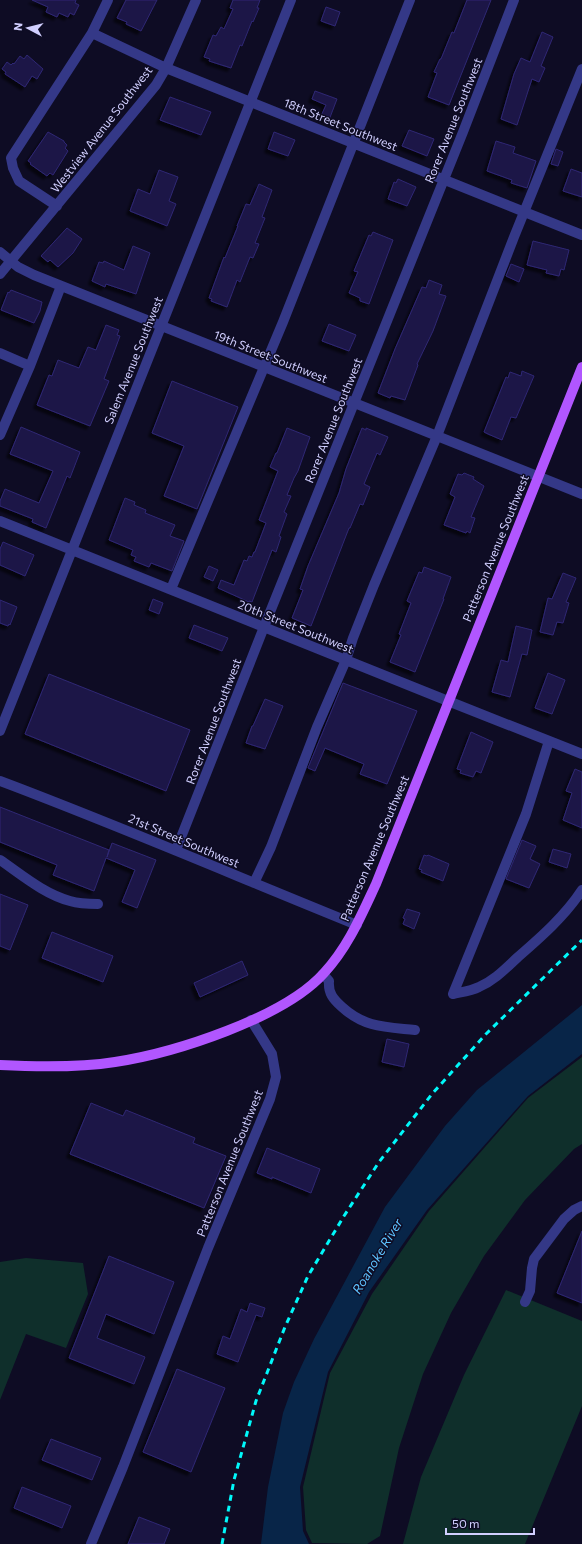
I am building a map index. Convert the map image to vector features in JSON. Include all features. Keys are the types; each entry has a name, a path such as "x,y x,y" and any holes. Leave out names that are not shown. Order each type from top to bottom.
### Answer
{"main road":[{"name":"Patterson Avenue Southwest","path":"251,1020 277,1008 326,978 357,925 376,884 582,367"},
{"path":"0,1065 47,1067 115,1062 182,1046 251,1020"}],"street":[{"name":"Westview Avenue Southwest","path":"57,206 19,181 13,168 11,158 92,33 108,0"},
{"name":"Westview Avenue Southwest","path":"0,274 156,85 166,68 196,0"},
{"name":"Salem Avenue Southwest","path":"0,730 291,0"},
{"path":"172,589 282,322 410,0"},
{"name":"Rorer Avenue Southwest","path":"176,850 444,180 514,0"},
{"name":"18th Street Southwest","path":"92,33 166,68 582,235"},
{"path":"254,883 271,847 317,728 346,660 371,592 437,436 524,212 582,69"},
{"name":"19th Street Southwest","path":"0,252 18,267 61,286 582,494"},
{"path":"0,435 30,366 61,286"},
{"path":"0,353 30,366"},
{"name":"20th Street Southwest","path":"0,521 582,754"},
{"path":"549,741 526,814 452,994 465,992 479,987 496,976 545,932 567,910 582,890"},
{"name":"21st Street Southwest","path":"0,781 65,805 357,925"},
{"path":"0,860 56,896 83,904 98,904"},
{"path":"326,978 331,996 349,1014 363,1022 380,1026 416,1030"},
{"name":"Patterson Avenue Southwest","path":"91,1544 123,1467 208,1248 270,1099 276,1077 272,1054 251,1020"},
{"path":"525,1302 530,1290 534,1259 564,1219 574,1210 582,1206"}],"green space":[{"path":"582,1057 582,1144 574,1149 525,1200 484,1256 451,1313 423,1374 399,1448 380,1536 367,1544 312,1543 306,1530 303,1487 330,1373 372,1294 429,1211 528,1098"},
{"path":"26,1258 83,1263 88,1294 66,1348 26,1334 0,1400 0,1262"},
{"path":"506,1290 582,1321 582,1406 525,1544 403,1544 421,1477 464,1375"}],"water":[{"name":"Roanoke River","path":"582,1005 582,1054 528,1096 427,1210 369,1292 328,1372 300,1487 303,1531 309,1544 261,1544 268,1487 283,1413 294,1382 314,1339 385,1207 445,1126 477,1090"}],"building":[{"path":"32,0 76,0 75,3 79,5 74,15 70,13 68,17 59,13 57,17 46,12 48,7"},
{"path":"126,0 157,0 141,31 126,24 127,22 117,18"},
{"path":"233,0 260,0 257,8 259,8 242,46 240,45 231,68 209,61 210,59 204,57 213,35 216,36 221,27 224,29 233,9 230,8"},
{"path":"467,0 491,0 449,105 428,97 437,73 434,72 452,32 454,33"},
{"path":"326,7 340,12 335,26 321,21"},
{"path":"542,32 553,37 541,66 545,68 539,82 532,79 517,125 501,119 514,74 521,58 530,62"},
{"path":"27,55 43,69 37,79 32,76 25,87 5,74 6,72 2,69 7,62 11,65 13,63 14,64 20,56 24,59"},
{"path":"315,91 337,99 329,120 321,116 326,105 312,99"},
{"path":"170,97 211,112 201,135 160,120"},
{"path":"409,130 434,139 427,156 402,146"},
{"path":"48,132 64,141 67,145 65,148 68,151 53,175 50,173 47,176 28,161"},
{"path":"274,132 295,140 288,156 268,149"},
{"path":"496,141 515,147 513,153 536,161 527,188 511,183 512,180 487,171"},
{"path":"556,149 563,152 558,166 551,164"},
{"path":"571,169 582,173 582,197 563,191"},
{"path":"159,170 178,177 169,201 176,204 167,226 130,211 138,189 150,194"},
{"path":"398,179 416,187 407,206 388,199 394,182 396,183"},
{"path":"259,184 272,190 262,217 265,218 255,243 259,244 253,258 250,257 240,282 237,280 227,307 211,301 212,299 209,298 246,204 250,205"},
{"path":"67,228 82,239 73,253 58,267 50,260 48,262 41,256"},
{"path":"373,232 393,240 369,304 360,301 360,298 349,293 358,272 354,271 369,235 371,236"},
{"path":"533,241 569,250 564,270 561,269 559,276 546,273 547,270 527,265"},
{"path":"133,246 150,253 136,294 106,284 105,287 92,281 99,262 103,263 104,261 124,270"},
{"path":"511,264 524,269 519,282 506,276"},
{"path":"429,280 442,285 439,294 446,296 433,331 417,364 418,365 405,400 391,396 390,398 378,393 422,287 426,288"},
{"path":"11,290 42,302 40,311 34,323 1,310 8,292 9,293"},
{"path":"329,324 356,335 349,351 322,341"},
{"path":"106,325 119,330 117,335 120,336 104,379 109,381 90,426 37,405 49,375 52,376 58,360 79,368 88,347 96,350"},
{"path":"522,371 534,376 516,418 511,417 502,440 484,432 506,377 508,378 510,372 521,376"},
{"path":"172,381 238,407 197,509 164,496 184,446 152,433"},
{"path":"21,427 80,452 70,478 67,476 46,528 32,522 33,519 0,506 0,501 5,489 39,503 53,471 10,454"},
{"path":"287,428 310,437 298,471 287,495 291,496 284,512 287,514 279,536 281,537 276,552 272,550 252,602 249,602 218,588 221,580 234,585 244,560 247,561 249,556 252,557 255,552 266,523 259,520 278,471 270,467"},
{"path":"362,428 366,430 366,428 388,437 380,455 377,453 364,484 370,487 363,505 360,504 349,528 311,626 292,618 303,590 300,589 308,566 339,493 346,469"},
{"path":"464,473 474,477 473,479 484,486 471,517 475,518 470,533 444,525 455,497 450,494 458,474 462,475"},
{"path":"125,498 135,502 134,505 146,510 145,513 175,525 170,536 184,541 172,571 151,563 149,567 134,561 136,557 131,555 133,550 109,540"},
{"path":"3,542 34,555 25,576 0,565 0,549"},
{"path":"209,566 218,570 213,581 204,577"},
{"path":"424,567 451,577 444,599 415,672 390,662 401,635 399,634 411,603 407,601 419,572 422,573"},
{"path":"563,573 576,578 566,602 569,603 563,623 557,622 553,635 540,632 548,598 552,599"},
{"path":"153,599 163,603 159,614 149,610"},
{"path":"0,600 17,607 10,625 9,624 8,626 0,623"},
{"path":"194,625 228,638 222,651 189,638"},
{"path":"516,626 532,630 527,655 522,654 510,697 492,692 501,660 508,662"},
{"path":"548,673 565,680 552,714 535,708"},
{"path":"49,674 190,730 166,791 25,734"},
{"path":"343,683 417,711 387,784 360,774 364,764 325,748 315,771 308,768"},
{"path":"265,699 283,706 265,749 246,743 252,726"},
{"path":"471,732 493,742 481,773 476,771 473,777 460,773 461,770 457,769"},
{"path":"575,769 582,772 582,828 563,820 572,793 566,791"},
{"path":"0,807 109,850 107,857 112,843 156,860 137,908 122,902 135,870 106,858 94,891 53,875 57,865 0,842"},
{"path":"522,840 536,846 530,859 540,864 529,888 506,879"},
{"path":"553,849 571,854 567,868 549,862"},
{"path":"424,855 428,855 449,864 443,881 421,872 422,870 419,869"},
{"path":"0,894 28,905 10,950 0,946"},
{"path":"407,909 420,913 414,929 403,924 405,919 403,918"},
{"path":"52,932 113,956 103,982 42,958"},
{"path":"242,961 248,975 200,997 194,983"},
{"path":"387,1039 409,1044 404,1067 382,1062"},
{"path":"91,1103 123,1116 126,1110 195,1138 193,1143 226,1156 204,1208 70,1154"},
{"path":"267,1148 320,1169 311,1193 272,1177 272,1179 257,1173"},
{"path":"582,1231 582,1303 557,1293"},
{"path":"109,1256 174,1282 154,1334 106,1314 97,1338 145,1357 134,1384 69,1358"},
{"path":"250,1303 265,1308 262,1317 256,1315 238,1362 217,1354 223,1336 230,1339 241,1309 247,1312"},
{"path":"177,1369 225,1388 191,1472 143,1452"},
{"path":"51,1439 101,1458 92,1480 42,1460"},
{"path":"22,1487 71,1506 62,1528 14,1508"},
{"path":"139,1517 170,1529 164,1544 128,1544"}],"railway":[{"path":"222,1544 234,1480 256,1401 285,1327 308,1276 379,1162 432,1094 486,1034 582,940"}]}
